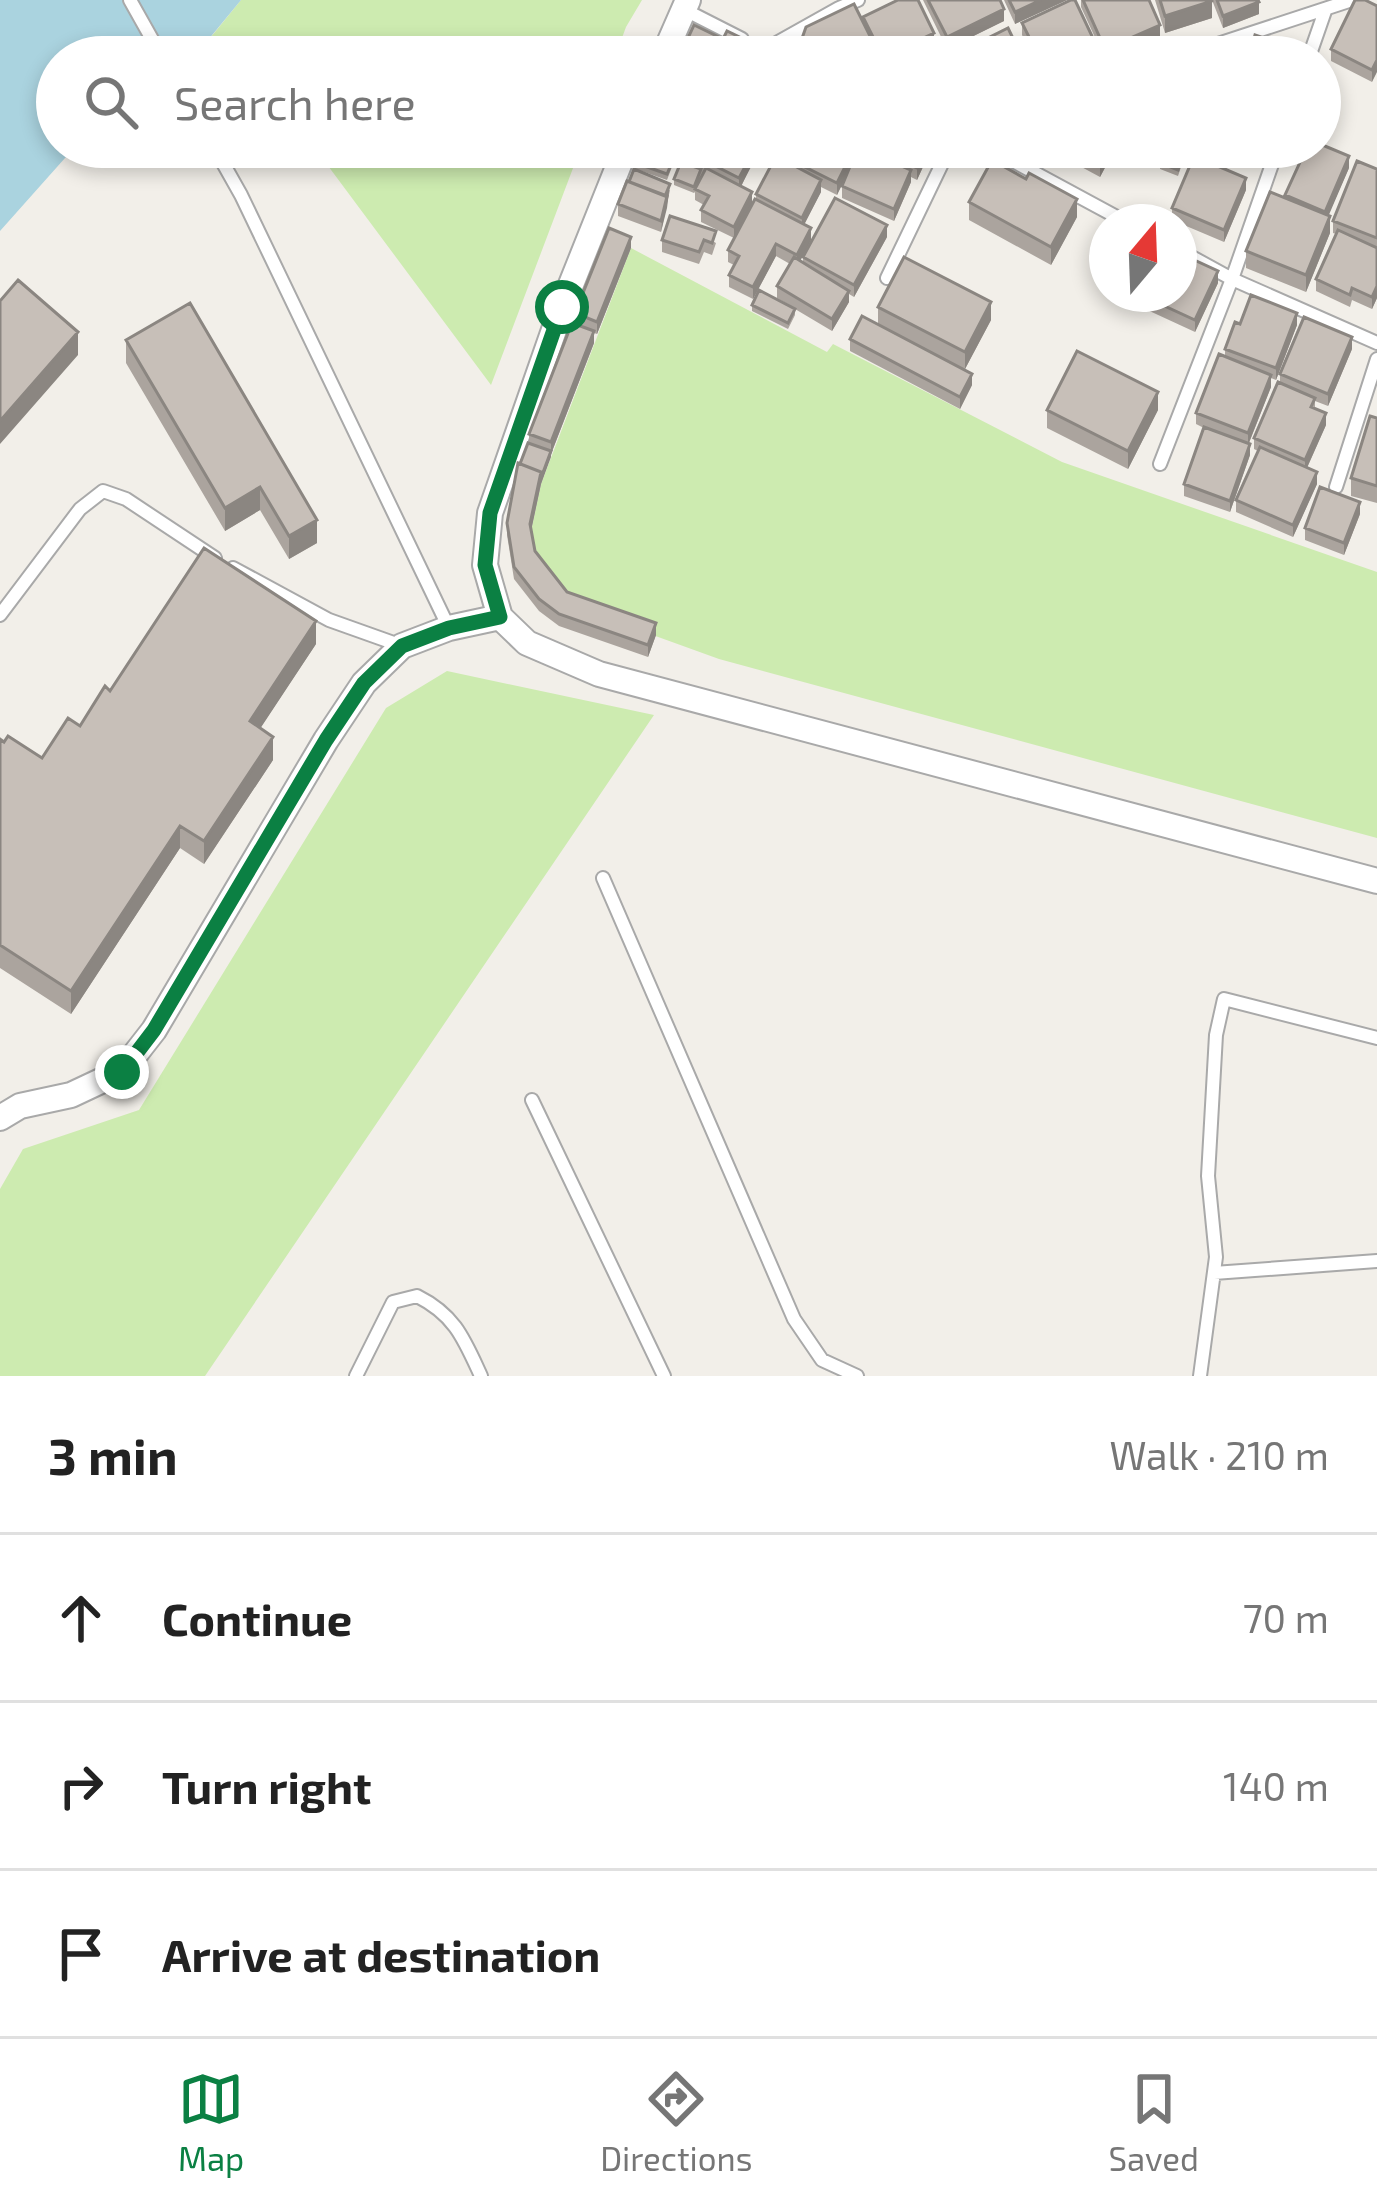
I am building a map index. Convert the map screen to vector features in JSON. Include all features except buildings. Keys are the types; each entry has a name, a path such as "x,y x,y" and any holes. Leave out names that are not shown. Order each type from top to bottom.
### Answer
{"street":[{"path":"672,36 685,4"},
{"path":"618,168 562,307 490,513 485,565 500,617 527,643 599,674 1377,881"},
{"path":"0,1118 20,1106 71,1095 122,1072 154,1030 364,683 402,646 449,628 500,617"}],"lane":[{"path":"130,0 150,36"},
{"path":"789,36 858,0"},
{"path":"1244,36 1352,0"},
{"path":"685,4 740,36"},
{"path":"1316,36 1325,10"},
{"path":"226,168 449,628"},
{"path":"887,278 940,168"},
{"path":"1030,168 1094,204"},
{"path":"1160,464 1271,168"},
{"path":"1197,260 1377,343"},
{"path":"1336,487 1377,359"},
{"path":"0,615 80,508 103,491 126,500 222,562 328,620 402,646"},
{"path":"603,878 794,1319 822,1360 857,1376"},
{"path":"1200,1376 1216,1257 1208,1176 1216,1035 1224,999 1377,1038"},
{"path":"532,1100 664,1376"},
{"path":"1214,1274 1377,1261"},
{"path":"356,1376 393,1302 417,1296 440,1307 460,1332 481,1376"}],"green space":[{"path":"241,0 642,0 623,36 212,36"},
{"path":"330,168 573,168 491,385"},
{"path":"631,248 827,352 833,344 1062,462 1377,572 1377,838 719,659 567,604 543,575 530,536 541,484"},
{"path":"447,671 654,715 205,1376 0,1376 0,1189 23,1149 139,1110 386,708"}],"water":[{"path":"0,0 241,0 211,36 36,36 36,168 56,168 0,231"}],"route":[{"path":"122,1072 154,1030 364,683 402,646 449,628 500,617 485,565 490,513 562,307"}]}
